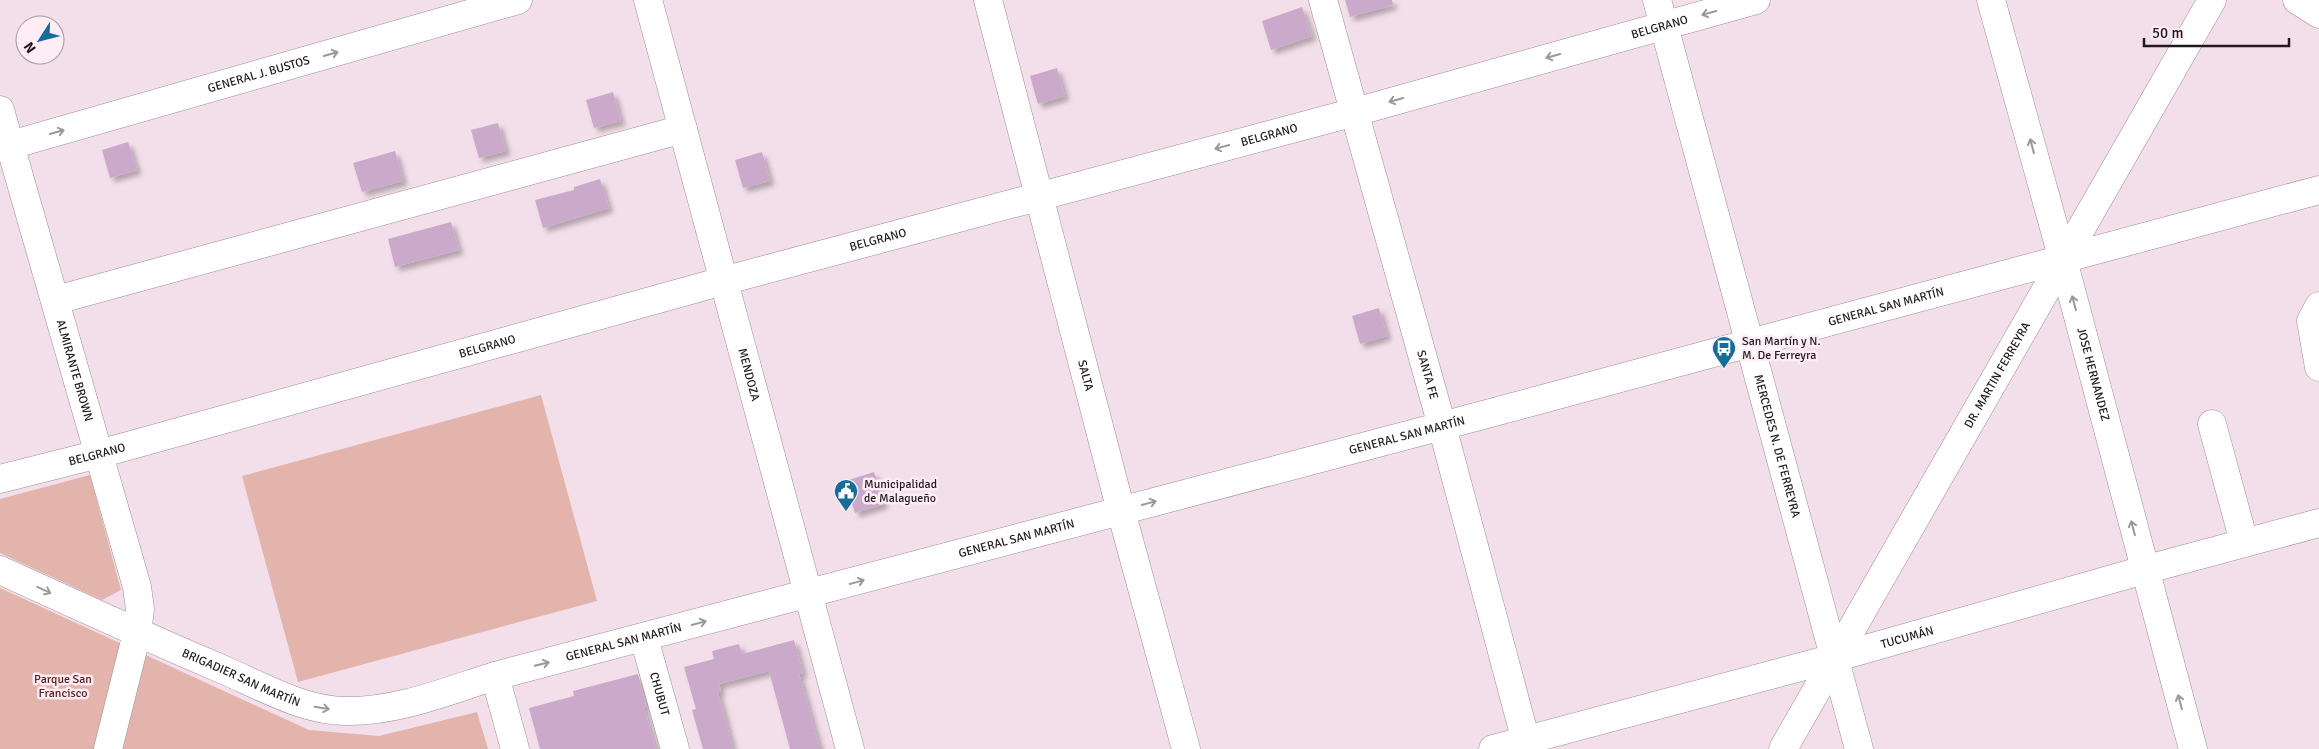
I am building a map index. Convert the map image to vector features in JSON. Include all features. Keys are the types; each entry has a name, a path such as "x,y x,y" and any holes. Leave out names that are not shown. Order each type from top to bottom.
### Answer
{"street":[{"name":"GENERAL J. BUSTOS","path":"5,147 518,0"},
{"name":"MENDOZA","path":"648,0 850,749"},
{"name":"SALTA","path":"988,0 1121,511 1186,749"},
{"name":"SANTA FE","path":"1324,0 1442,426 1527,745"},
{"name":"BELGRANO","path":"0,479 99,454 723,281 1355,112 1660,13 1756,0"},
{"name":"JOSE HERNANDEZ","path":"1991,0 2063,260 2193,749"},
{"name":"DR. MARTIN FERREYRA","path":"1783,749 2212,0"},
{"path":"2297,0 2319,14"},
{"name":"MERCEDES N. DE FERREYRA","path":"1660,13 1859,749"},
{"name":"ALMIRANTE BROWN","path":"0,110 5,147 56,300 137,587 140,609 137,633 108,749"},
{"path":"56,300 683,128"},
{"name":"GENERAL SAN MARTÍN","path":"495,676 808,595 2319,190"},
{"path":"2319,306 2316,308 2311,320 2319,367"},
{"path":"2212,424 2244,542"},
{"name":"TUCUMÁN","path":"1493,749 1527,745 2319,522"},
{"name":"BRIGADIER SAN MARTÍN","path":"0,570 137,633 287,697 318,708 346,711 373,710 401,705 495,676"},
{"name":"CHUBUT","path":"644,638 676,749"},
{"path":"495,676 515,749"}],"green space":[{"path":"541,395 597,601 298,682 242,476"},
{"path":"90,475 121,590 102,600 0,553 0,499"},
{"name":"Parque San Francisco","path":"0,588 309,730 379,736 477,712 488,749 0,749"}],"building":[{"path":"1345,0 1392,0 1393,5 1350,17"},
{"path":"1302,7 1312,36 1271,50 1262,21"},
{"path":"1057,68 1065,96 1038,104 1030,76"},
{"path":"613,92 621,121 594,128 586,100"},
{"path":"498,123 506,151 479,158 471,130"},
{"path":"128,142 137,170 110,178 102,150"},
{"path":"395,151 403,181 362,192 353,163"},
{"path":"762,152 770,181 743,188 735,160"},
{"path":"600,179 609,208 543,228 535,200 574,190 574,187"},
{"path":"451,222 459,250 395,267 388,239"},
{"path":"1379,308 1387,336 1360,344 1352,316"},
{"path":"874,472 884,504 855,513 845,481"},
{"path":"794,640 803,673 799,674 820,749 790,749 769,671 719,684 721,691 718,692 733,749 703,749 692,710 696,709 684,667 714,659 712,651 739,644 742,654"},
{"path":"638,674 646,706 644,707 656,749 540,749 529,708 574,696 573,691"}],"place":[{"name":"San Martín y N. M. De Ferreyra","path":"1724,369"},
{"name":"Municipalidad de Malagueño","path":"846,512"}]}
